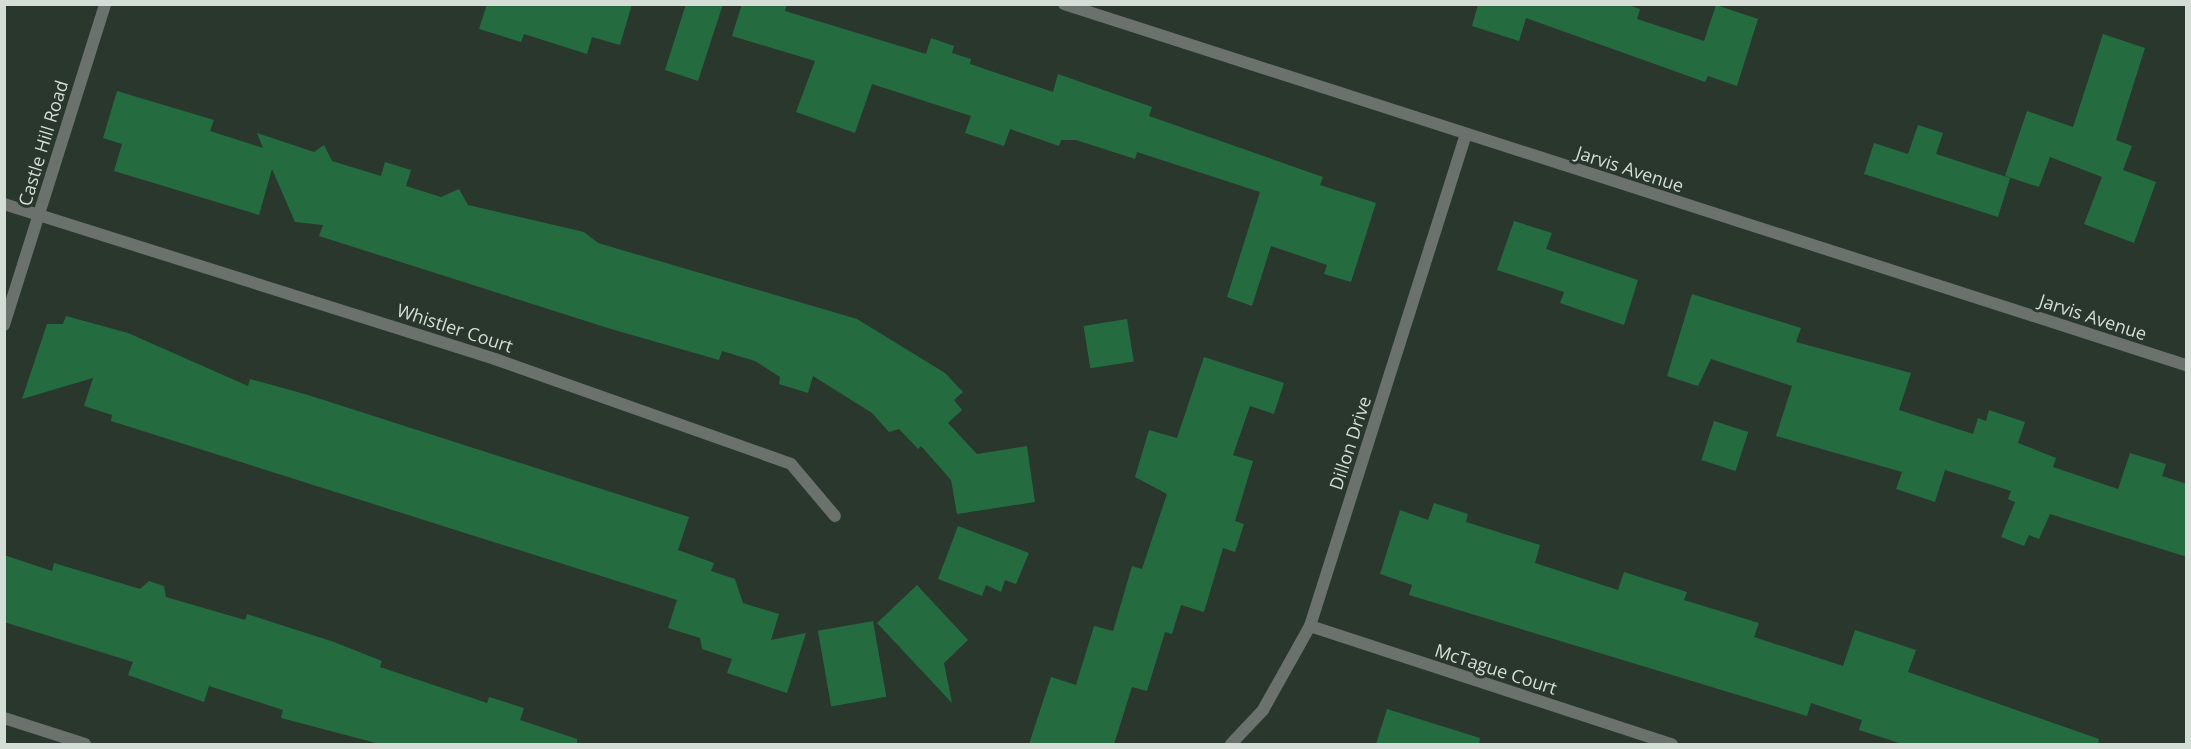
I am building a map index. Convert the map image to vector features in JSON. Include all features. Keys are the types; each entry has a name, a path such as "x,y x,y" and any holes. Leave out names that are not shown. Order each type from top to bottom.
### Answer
{"street":[{"name":"Castle Hill Road","path":"4,325 105,4"},
{"name":"Jarvis Avenue","path":"1064,4 2187,365"},
{"name":"Dillon Drive","path":"1231,744 1263,710 1310,626 1466,134"},
{"name":"Whistler Court","path":"4,204 495,359 791,464 835,516"},
{"name":"McTague Court","path":"1310,626 1672,744"},
{"path":"4,718 85,744"}],"building":[{"path":"487,4 632,4 620,45 592,37 587,54 524,34 521,42 479,29"},
{"path":"686,4 723,4 698,81 665,70"},
{"path":"742,4 787,4 785,11 926,54 931,38 954,46 952,53 971,59 970,64 1053,92 1058,74 1152,107 1149,116 1323,177 1320,185 1376,203 1351,282 1324,274 1327,265 1271,246 1252,306 1227,297 1260,192 1137,152 1135,159 1076,140 1061,140 1059,146 1010,129 1004,146 965,133 971,116 872,84 855,133 796,112 815,61 732,36"},
{"path":"1478,4 1625,4 1640,9 1637,19 1704,41 1716,5 1758,19 1737,86 1708,76 1705,82 1526,18 1519,41 1472,26"},
{"path":"2103,34 2145,48 2116,140 2132,146 2123,170 2156,182 2134,243 2084,224 2102,177 2050,157 2039,187 2005,176 2027,111 2073,127"},
{"path":"117,91 214,120 210,131 263,148 257,133 314,152 324,145 332,161 381,176 385,162 411,170 406,186 441,197 459,189 468,205 584,232 598,243 857,319 945,373 963,392 954,400 962,410 948,423 977,454 1027,446 1035,502 957,514 951,480 921,446 918,449 899,429 889,432 872,413 813,376 808,393 779,384 780,377 755,361 722,351 719,360 611,329 319,236 323,225 295,222 272,169 259,215 114,171 122,144 103,138"},
{"path":"1918,125 1943,133 1936,154 2010,178 1998,217 1864,174 1874,143 1908,154"},
{"path":"1514,221 1552,233 1546,249 1638,280 1624,325 1560,303 1564,292 1497,270"},
{"path":"1692,294 1801,328 1796,342 1911,373 1899,410 1973,434 1978,418 1986,421 1989,410 2025,422 2018,443 2056,458 2053,467 2118,489 2130,453 2166,464 2162,476 2187,484 2187,557 2050,514 2039,539 2029,535 2024,546 2001,537 2015,502 2008,499 2011,491 1945,470 1935,502 1896,489 1902,472 1776,436 1792,386 1711,359 1698,386 1667,376"},
{"path":"66,316 128,333 248,386 250,379 308,395 689,517 678,550 714,563 711,571 735,579 743,603 779,614 771,640 806,633 787,693 727,673 732,659 702,649 700,638 668,628 677,600 111,421 112,415 84,406 93,378 22,399 47,324 63,324"},
{"path":"1127,319 1134,361 1090,368 1084,326"},
{"path":"1204,357 1284,383 1274,414 1250,406 1233,455 1253,461 1235,521 1244,524 1235,552 1223,548 1204,612 1181,605 1172,634 1165,632 1147,691 1132,687 1114,744 1029,744 1051,677 1076,685 1094,626 1113,631 1132,566 1142,569 1167,494 1135,477 1149,430 1177,438"},
{"path":"1714,421 1748,432 1736,471 1701,460"},
{"path":"1434,503 1468,514 1466,522 1540,545 1535,563 1618,590 1624,572 1687,592 1684,600 1759,623 1754,637 1843,666 1855,630 1916,650 1908,672 2099,739 2098,744 1902,744 1859,730 1862,720 1811,703 1807,716 1409,595 1412,585 1380,574 1400,510 1428,520"},
{"path":"958,526 1029,553 1016,584 1005,580 1001,592 986,585 982,596 938,579"},
{"path":"4,555 52,571 54,563 140,589 149,581 164,586 166,597 245,620 247,614 334,642 382,661 380,667 487,703 489,697 524,708 520,720 577,739 577,744 380,744 281,718 283,710 209,686 204,702 128,675 133,662 4,622"},
{"path":"917,585 968,640 944,663 952,703 877,623"},
{"path":"873,621 886,697 831,707 818,631"},
{"path":"1387,709 1480,738 1479,744 1376,744"}]}
